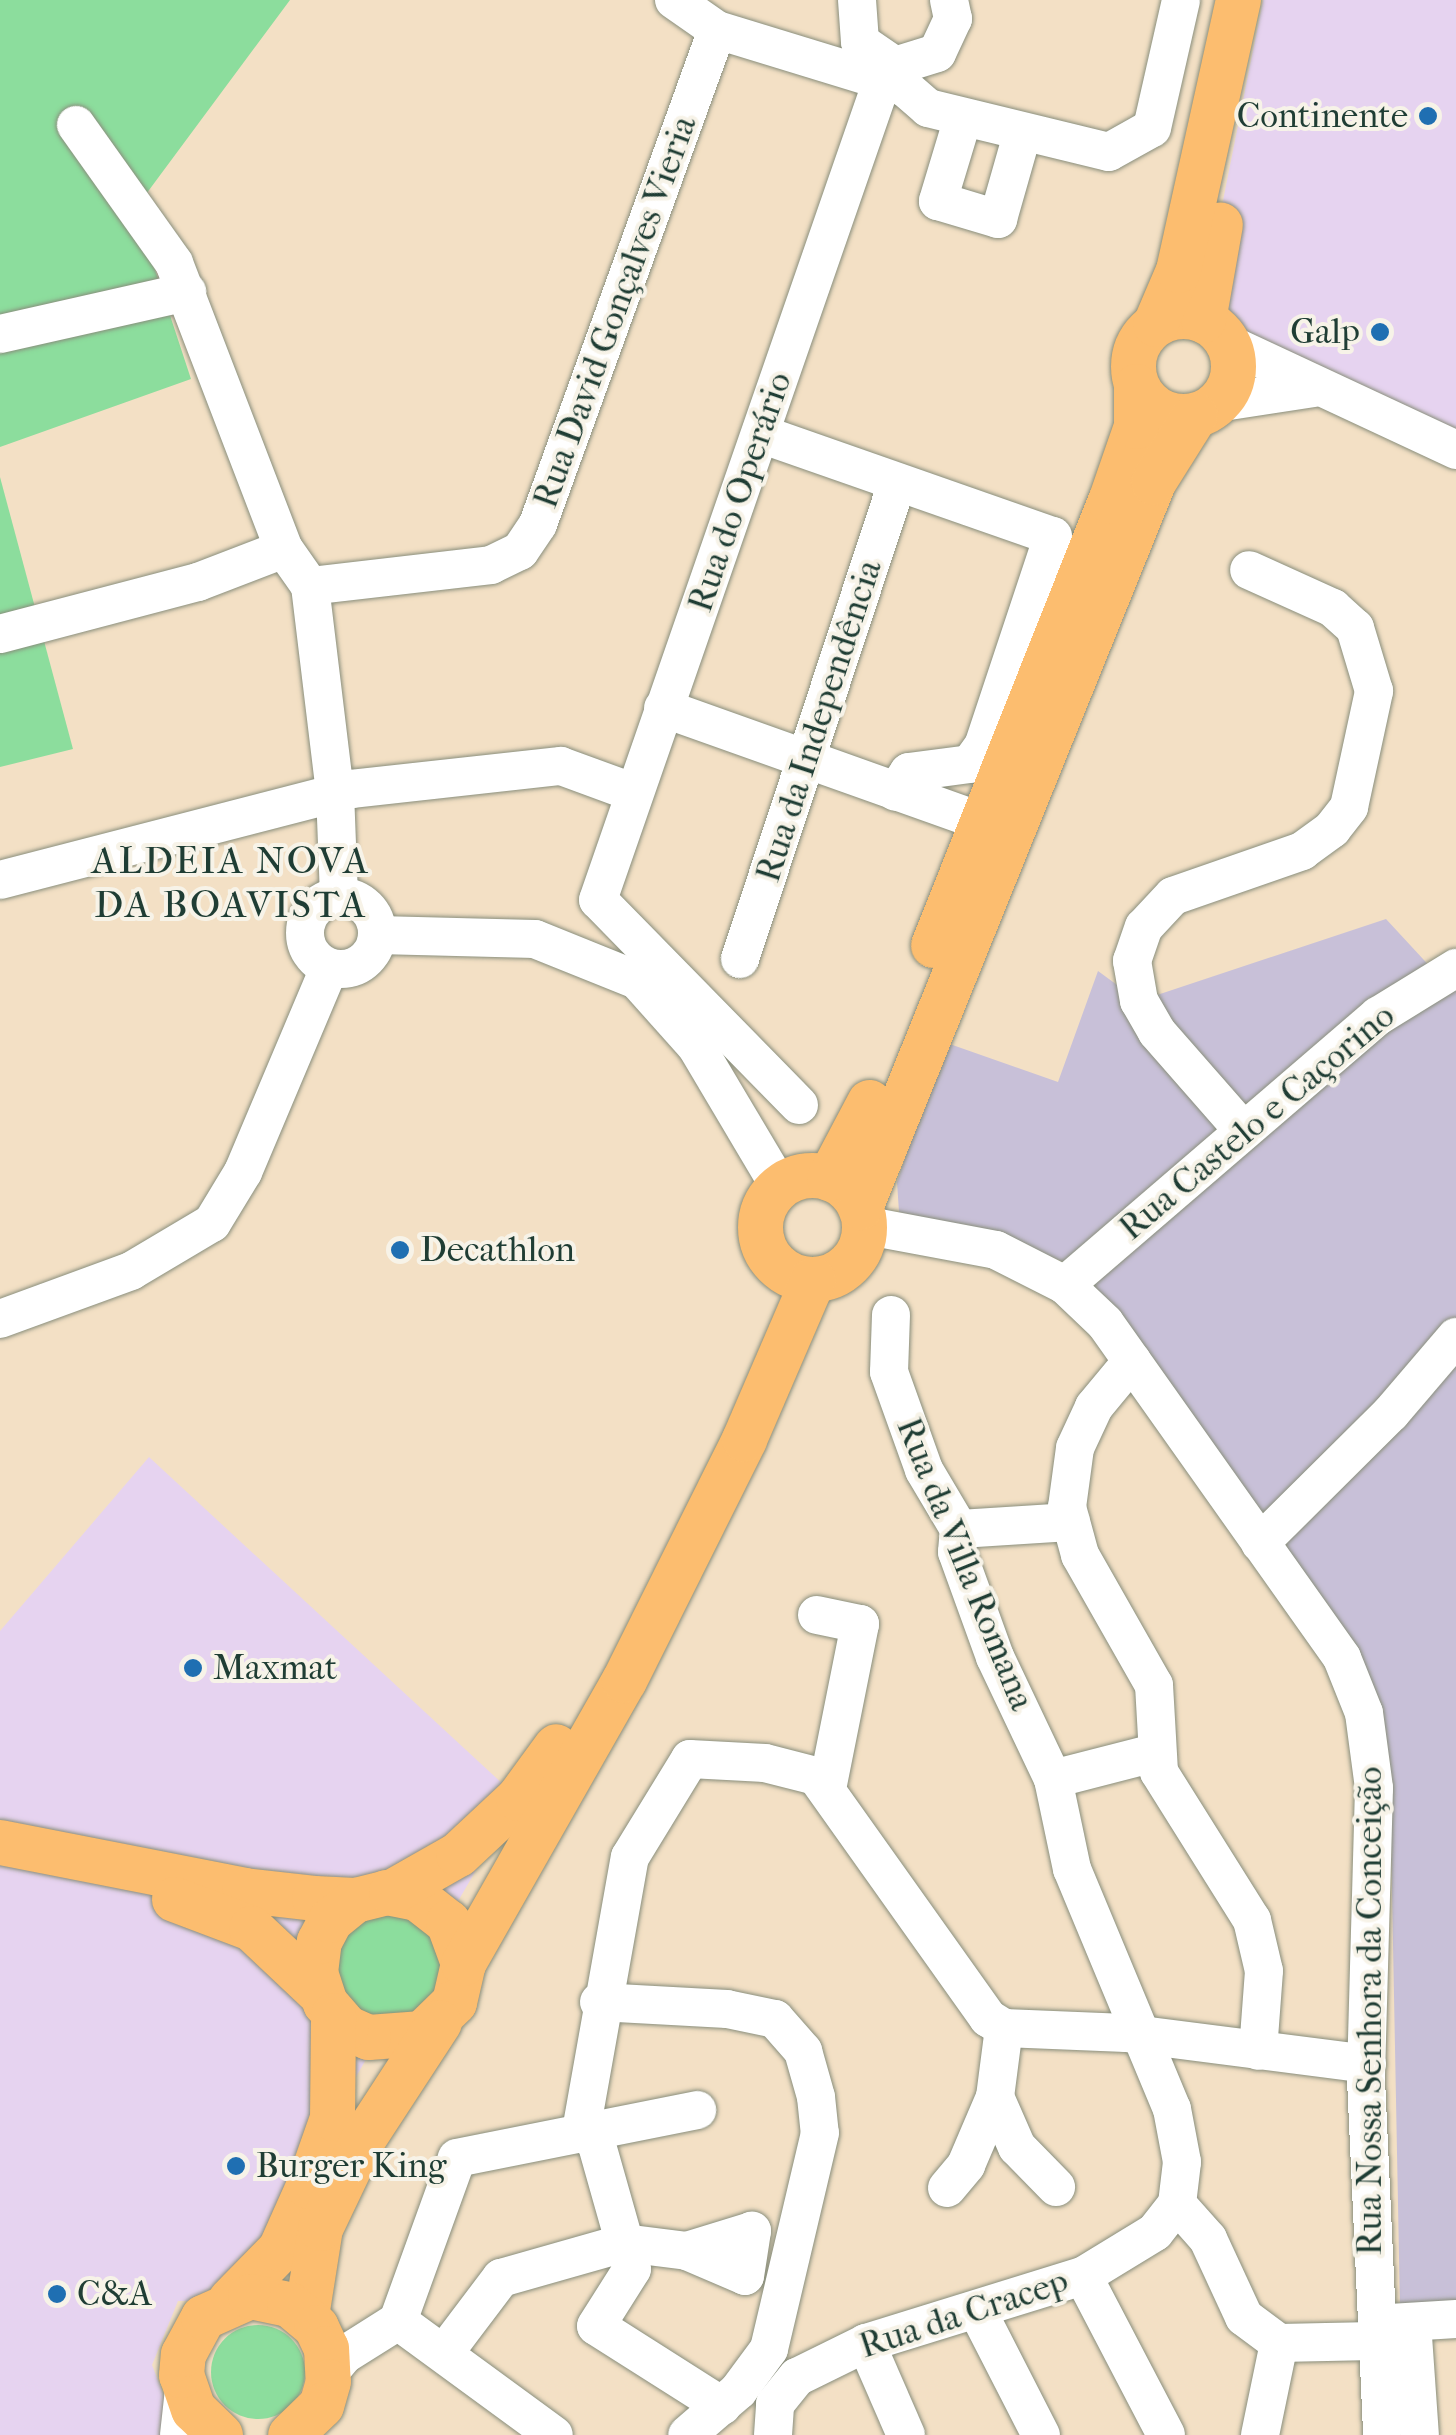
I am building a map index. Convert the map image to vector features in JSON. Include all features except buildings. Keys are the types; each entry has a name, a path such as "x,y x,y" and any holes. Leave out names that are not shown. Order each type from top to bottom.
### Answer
{"main road":[{"path":"852,1216 855,1136 983,822 1136,426 1134,351 1155,324 1178,270 1238,0"},
{"path":"852,1216 799,1176 779,1186 764,1206 760,1231 767,1253 799,1275 838,1272 852,1216 1153,482 1232,376 1215,332 1263,0"},
{"path":"1155,324 1182,316 1215,332"},
{"path":"1136,386 1157,409 1206,409"},
{"path":"220,2435 192,2409 184,2390 183,2354 190,2334 280,2249 332,2118 327,2004 319,1941 336,1914 458,1854 518,1798 552,1752 799,1275"},
{"path":"311,2322 320,2228 362,2140 459,1991 463,1963 669,1592 799,1275"},
{"path":"0,1842 244,1890 417,1898 443,1916 463,1963"},
{"path":"0,1866 213,1910 251,1928 360,2035 384,2040 415,2036 442,2019"},
{"path":"230,2300 270,2297 311,2322 339,2366 337,2423 348,2435"},
{"path":"290,2435 320,2405 339,2366"}],"street":[{"path":"674,0 717,30 891,75 937,53"},
{"path":"857,0 860,42 928,108 1022,135 1109,152 1152,128 1181,0"},
{"path":"950,0 953,19 937,53 936,76 963,118 938,202 998,220 1022,135"},
{"name":"Rua David Gonçalves Vieria","path":"310,586 491,565 520,551 538,524 717,30"},
{"name":"Rua do Operário","path":"800,1106 598,900 632,792 891,75"},
{"path":"76,125 154,230 187,292 284,548 310,586 335,792 339,896"},
{"path":"0,334 187,292"},
{"path":"1215,332 1314,388 1456,450"},
{"path":"1206,409 1314,388"},
{"path":"761,434 1053,536 983,746 970,764 909,772 895,792"},
{"name":"Rua da Independência","path":"740,959 897,483"},
{"path":"0,634 198,582 284,548"},
{"path":"1242,1128 1157,1032 1139,1001 1132,961 1144,927 1173,896 1302,851 1332,829 1349,807 1374,691 1356,628 1333,608 1250,570"},
{"path":"663,708 983,822"},
{"path":"0,880 335,792 545,766 632,792"},
{"path":"339,896 371,912 378,935 362,964 329,968 310,952 305,928 316,906 339,896"},
{"path":"378,935 535,939 637,980 696,1046 779,1186"},
{"path":"0,1318 131,1271 212,1222 243,1172 329,968"},
{"name":"Rua Castelo e Caçorino","path":"1065,1286 1242,1128 1378,1016 1456,968"},
{"name":"Rua Nossa Senhora da Conceição","path":"852,1216 932,1238 996,1250 1065,1286 1132,1361 1342,1658 1364,1714 1374,1788 1367,2064 1374,2333 1382,2435"},
{"name":"Rua da Villa Romana","path":"891,1315 889,1372 924,1470 959,1529 957,1552 995,1657 1053,1779 1072,1869 1137,2036 1172,2109 1182,2162 1177,2204"},
{"path":"1260,1544 1391,1414 1456,1337"},
{"path":"1132,1361 1094,1407 1075,1448 1067,1507 1080,1555 1154,1685 1154,1754 1178,1807 1252,1920 1264,1971 1258,2051"},
{"path":"959,1529 1071,1522"},
{"path":"817,1615 860,1624 827,1789"},
{"path":"1053,1779 1154,1754"},
{"path":"580,2130 599,2002 630,1857 678,1770 706,1756 800,1768 827,1789 988,2018 1004,2028 1137,2036 1367,2064"},
{"path":"599,2002 728,2009 775,2019 802,2051 820,2133 804,2216 769,2349 722,2406 687,2435"},
{"path":"947,2188 966,2165 995,2097 1004,2028"},
{"path":"995,2097 1017,2147 1056,2186"},
{"path":"339,2366 398,2321 456,2158 580,2130 697,2110"},
{"path":"580,2130 596,2142 632,2269 596,2326 722,2406"},
{"path":"1177,2204 1208,2238 1244,2317 1279,2343 1456,2319"},
{"name":"Rua da Cracep","path":"773,2435 775,2404 797,2377 866,2343 978,2314 1083,2276 1155,2232 1177,2204"},
{"path":"444,2352 501,2278 624,2243 687,2250"},
{"path":"1083,2276 1166,2435"},
{"path":"978,2314 1041,2435"},
{"path":"398,2321 554,2435"},
{"path":"1412,2322 1420,2435"},
{"path":"866,2343 906,2435"},
{"path":"1260,2435 1279,2343"},
{"path":"179,2435 184,2390"}],"shaded area":[{"path":"1263,0 1456,0 1456,459 1220,356 1207,281"},
{"path":"1386,919 1448,986 1456,983 1456,2303 1400,2309 1390,1787 1354,1650 1111,1303 1071,1265 1001,1236 899,1212 897,1182 944,1042 1058,1082 1098,971 1139,1001"},
{"path":"149,1457 518,1798 332,2118 280,2249 196,2301 178,2301 152,2365 179,2435 0,2435 0,1631"}],"green space":[{"path":"0,0 290,0 135,209 191,379 0,447"},
{"path":"0,477 73,749 0,767"},
{"path":"388,1915 408,1919 425,1930 436,1947 440,1967 436,1987 425,2004 408,2015 388,2019 368,2015 351,2004 340,1987 336,1967 340,1947 351,1930 368,1919"},
{"path":"258,2325 276,2328 291,2339 302,2354 302,2390 291,2405 276,2416 258,2419 240,2416 225,2405 214,2390 211,2372 214,2354 225,2339 240,2328"}],"place":[{"name":"Continente","path":"1428,116"},
{"name":"Galp","path":"1380,332"},
{"name":"Decathlon","path":"400,1250"},
{"name":"Maxmat","path":"193,1668"},
{"name":"Burger King","path":"236,2166"},
{"name":"C&A","path":"57,2294"}],"district":[{"name":"ALDEIA NOVA DA BOAVISTA","path":"231,883"}]}
